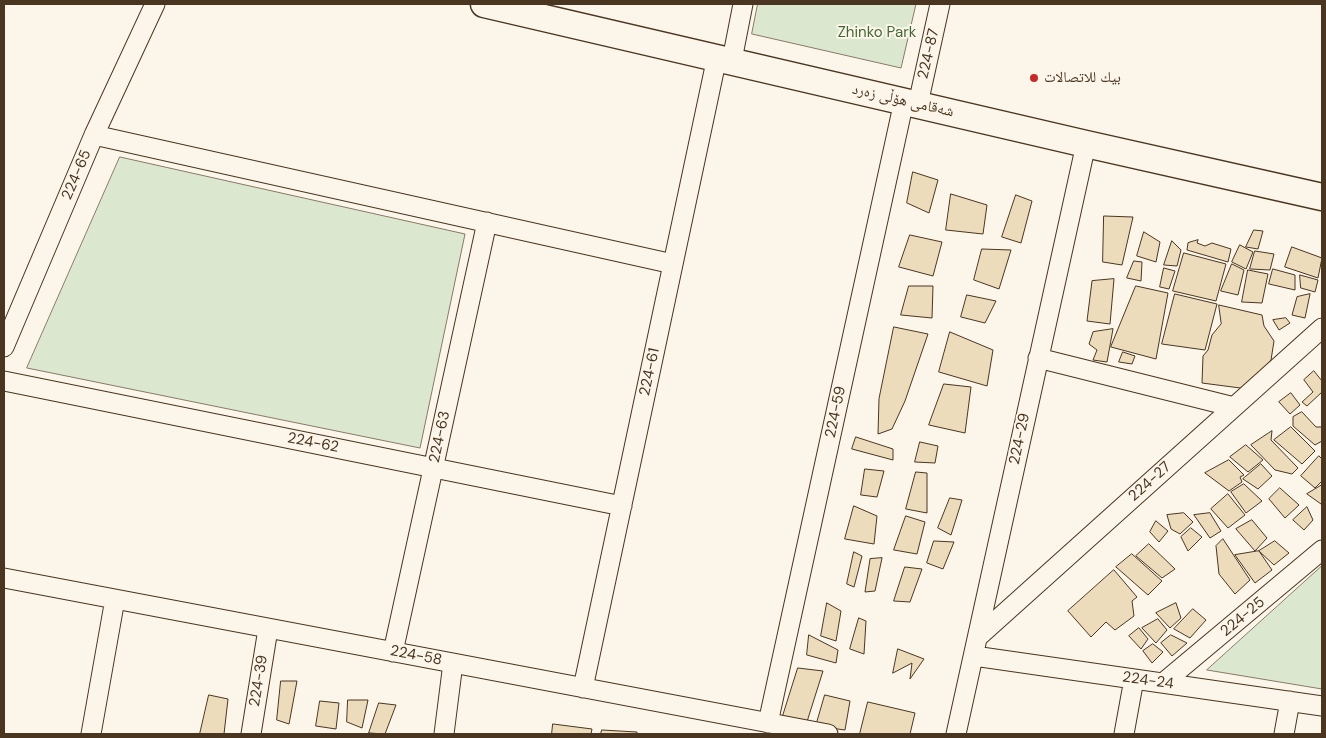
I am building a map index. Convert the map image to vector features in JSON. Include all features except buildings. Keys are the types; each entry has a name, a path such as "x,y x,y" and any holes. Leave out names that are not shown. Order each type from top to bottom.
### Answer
{"street":[{"name":"224-65","path":"4,347 94,135 155,4"},
{"name":"شەقامی هۆڵی زەرد","path":"484,4 1322,197"},
{"name":"224-61","path":"583,688 673,264 724,58 744,4"},
{"name":"224-87","path":"911,103 940,4"},
{"name":"224-59","path":"768,723 911,103"},
{"path":"94,135 673,264"},
{"name":"224-29","path":"956,734 1086,144"},
{"name":"224-63","path":"393,652 487,222"},
{"name":"224-27","path":"979,636 1322,328"},
{"path":"1038,358 1234,407"},
{"name":"224-62","path":"4,381 622,506"},
{"name":"224-25","path":"1163,683 1322,550"},
{"name":"224-58","path":"4,578 828,734"},
{"path":"91,734 115,600"},
{"name":"224-39","path":"251,734 268,628"},
{"name":"224-24","path":"974,656 1322,706"},
{"path":"444,734 453,663"},
{"path":"1124,734 1134,679"},
{"path":"1284,734 1290,702"}],"green space":[{"name":"Zhinko Park","path":"758,4 916,4 901,68 752,34"},
{"path":"120,157 465,234 420,448 27,368"},
{"path":"1322,566 1322,689 1207,670"}],"place":[{"name":"بيك للاتصالات","path":"1034,78"}]}
